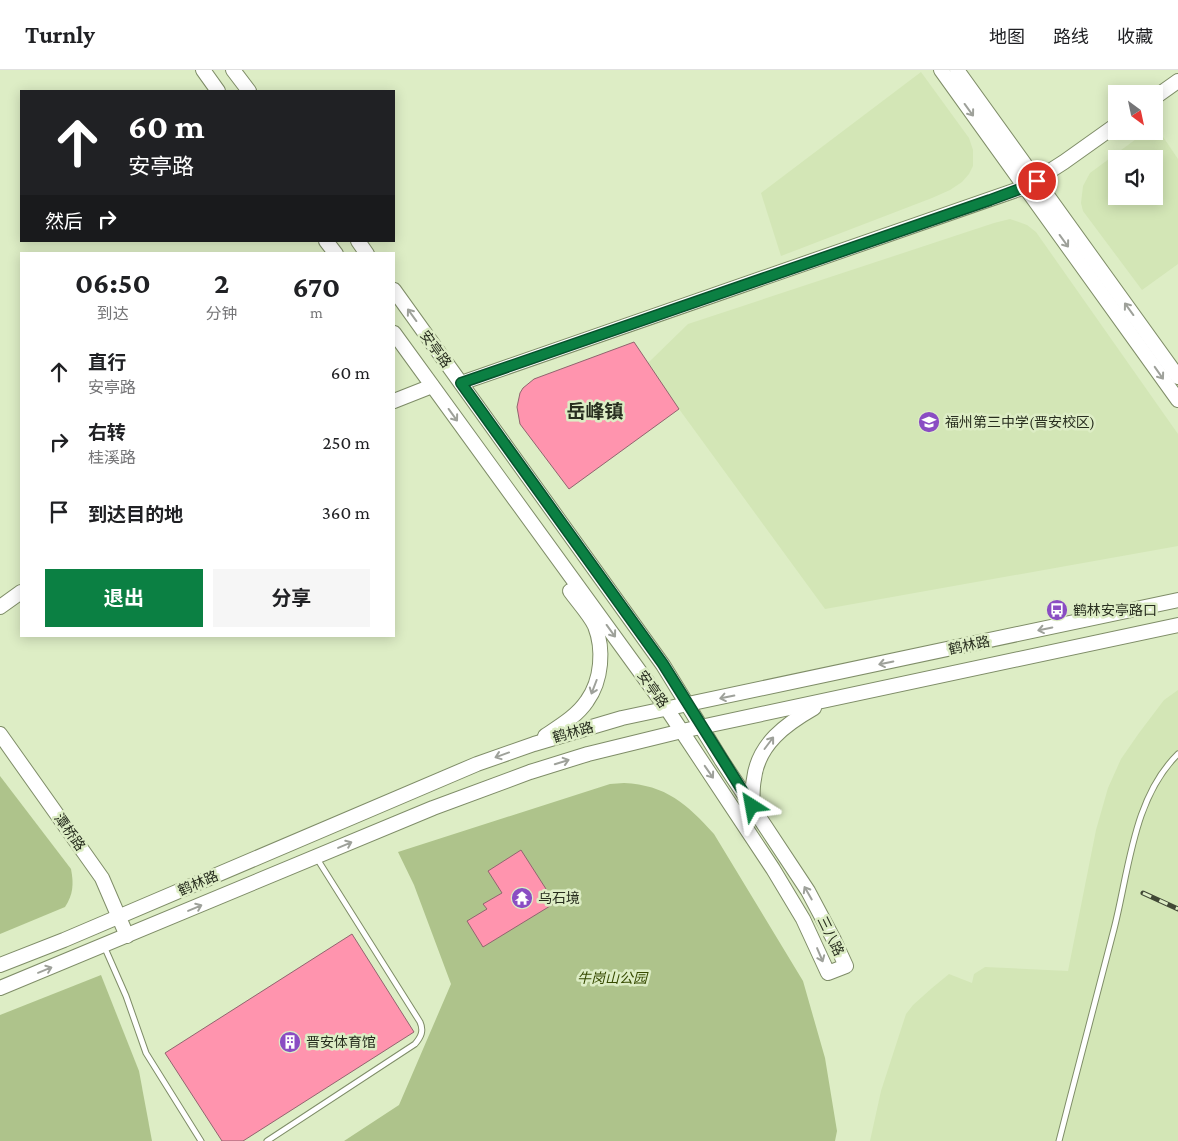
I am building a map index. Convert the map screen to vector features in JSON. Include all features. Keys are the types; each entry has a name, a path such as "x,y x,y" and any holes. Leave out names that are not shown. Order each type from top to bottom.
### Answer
{"main road":[{"path":"203,70 217,90"},
{"path":"234,70 248,90"},
{"path":"940,70 1031,184 1178,377"},
{"path":"957,70 1031,184 1178,400"},
{"path":"1163,92 1178,81"},
{"path":"461,383 1031,184 1108,131"},
{"path":"327,242 334,252"},
{"name":"安亭路","path":"395,291 663,664 702,728"},
{"name":"安亭路","path":"395,334 682,732"},
{"path":"395,401 432,386"},
{"path":"529,519 536,541 594,625 600,659 598,675 588,701 563,724 534,744"},
{"path":"0,607 20,593"},
{"name":"鹤林路","path":"0,965 118,917 477,764 534,744 622,718 1178,600"},
{"name":"鹤林路","path":"0,988 433,808 530,772 588,754 1178,625"},
{"path":"752,806 756,769 770,741 793,721 827,701"},
{"name":"三八路","path":"682,732 773,869 803,919 828,974 846,966 808,891 702,728"},
{"name":"潭桥路","path":"0,734 102,878 127,936"}],"lane":[{"path":"1059,1141 1123,894 1132,848 1149,793 1166,765 1178,754"},
{"path":"267,1141 415,1044 422,1034 420,1022 316,857"},
{"path":"104,946 126,996 146,1053 201,1141"}],"shaded area":[{"path":"921,72 969,138 973,150 973,166 969,174 962,182 950,190 932,198 781,256 761,193"},
{"path":"1163,137 1178,159 1178,264 1142,290 1083,211 1081,203 1083,186 1090,173 1108,160 1108,205 1163,205 1163,150 1121,150 1135,140 1163,140"},
{"name":"福州第三中学(晋安校区)","path":"1010,219 1027,225 1036,232 1178,434 1178,546 825,609 679,409 648,363 688,324"},
{"path":"1178,690 1178,1141 870,1141 881,1091 906,1014 932,988 949,974 972,983 974,974 985,967 1068,971 1096,830 1108,788 1121,759 1139,733 1164,700"}],"green space":[{"path":"0,776 71,869 73,884 70,898 65,907 0,934"},
{"name":"牛岗山公园","path":"624,783 652,788 675,798 685,805 714,834 803,981 825,1058 837,1131 835,1141 344,1141 399,1105 451,984 414,885 398,852 610,784"},
{"path":"101,975 139,1071 152,1141 0,1141 0,1015"}],"building":[{"path":"634,342 679,409 569,489 520,424 517,407 520,393 534,379"},
{"name":"乌石境","path":"521,850 555,903 483,947 467,921 487,909 483,904 502,893 488,871"},
{"name":"晋安体育馆","path":"352,934 414,1032 243,1141 222,1141 165,1053"}],"railway":[{"path":"1143,893 1178,909"}],"place":[{"name":"福州第三中学(晋安校区)","path":"929,422"},
{"name":"鹤林安亭路口","path":"1057,610"},
{"name":"乌石境","path":"522,898"},
{"name":"晋安体育馆","path":"290,1042"}],"district":[{"name":"岳峰镇","path":"595,411"}],"route":[{"path":"752,806 663,664 461,383 990,200 1037,181"}]}
